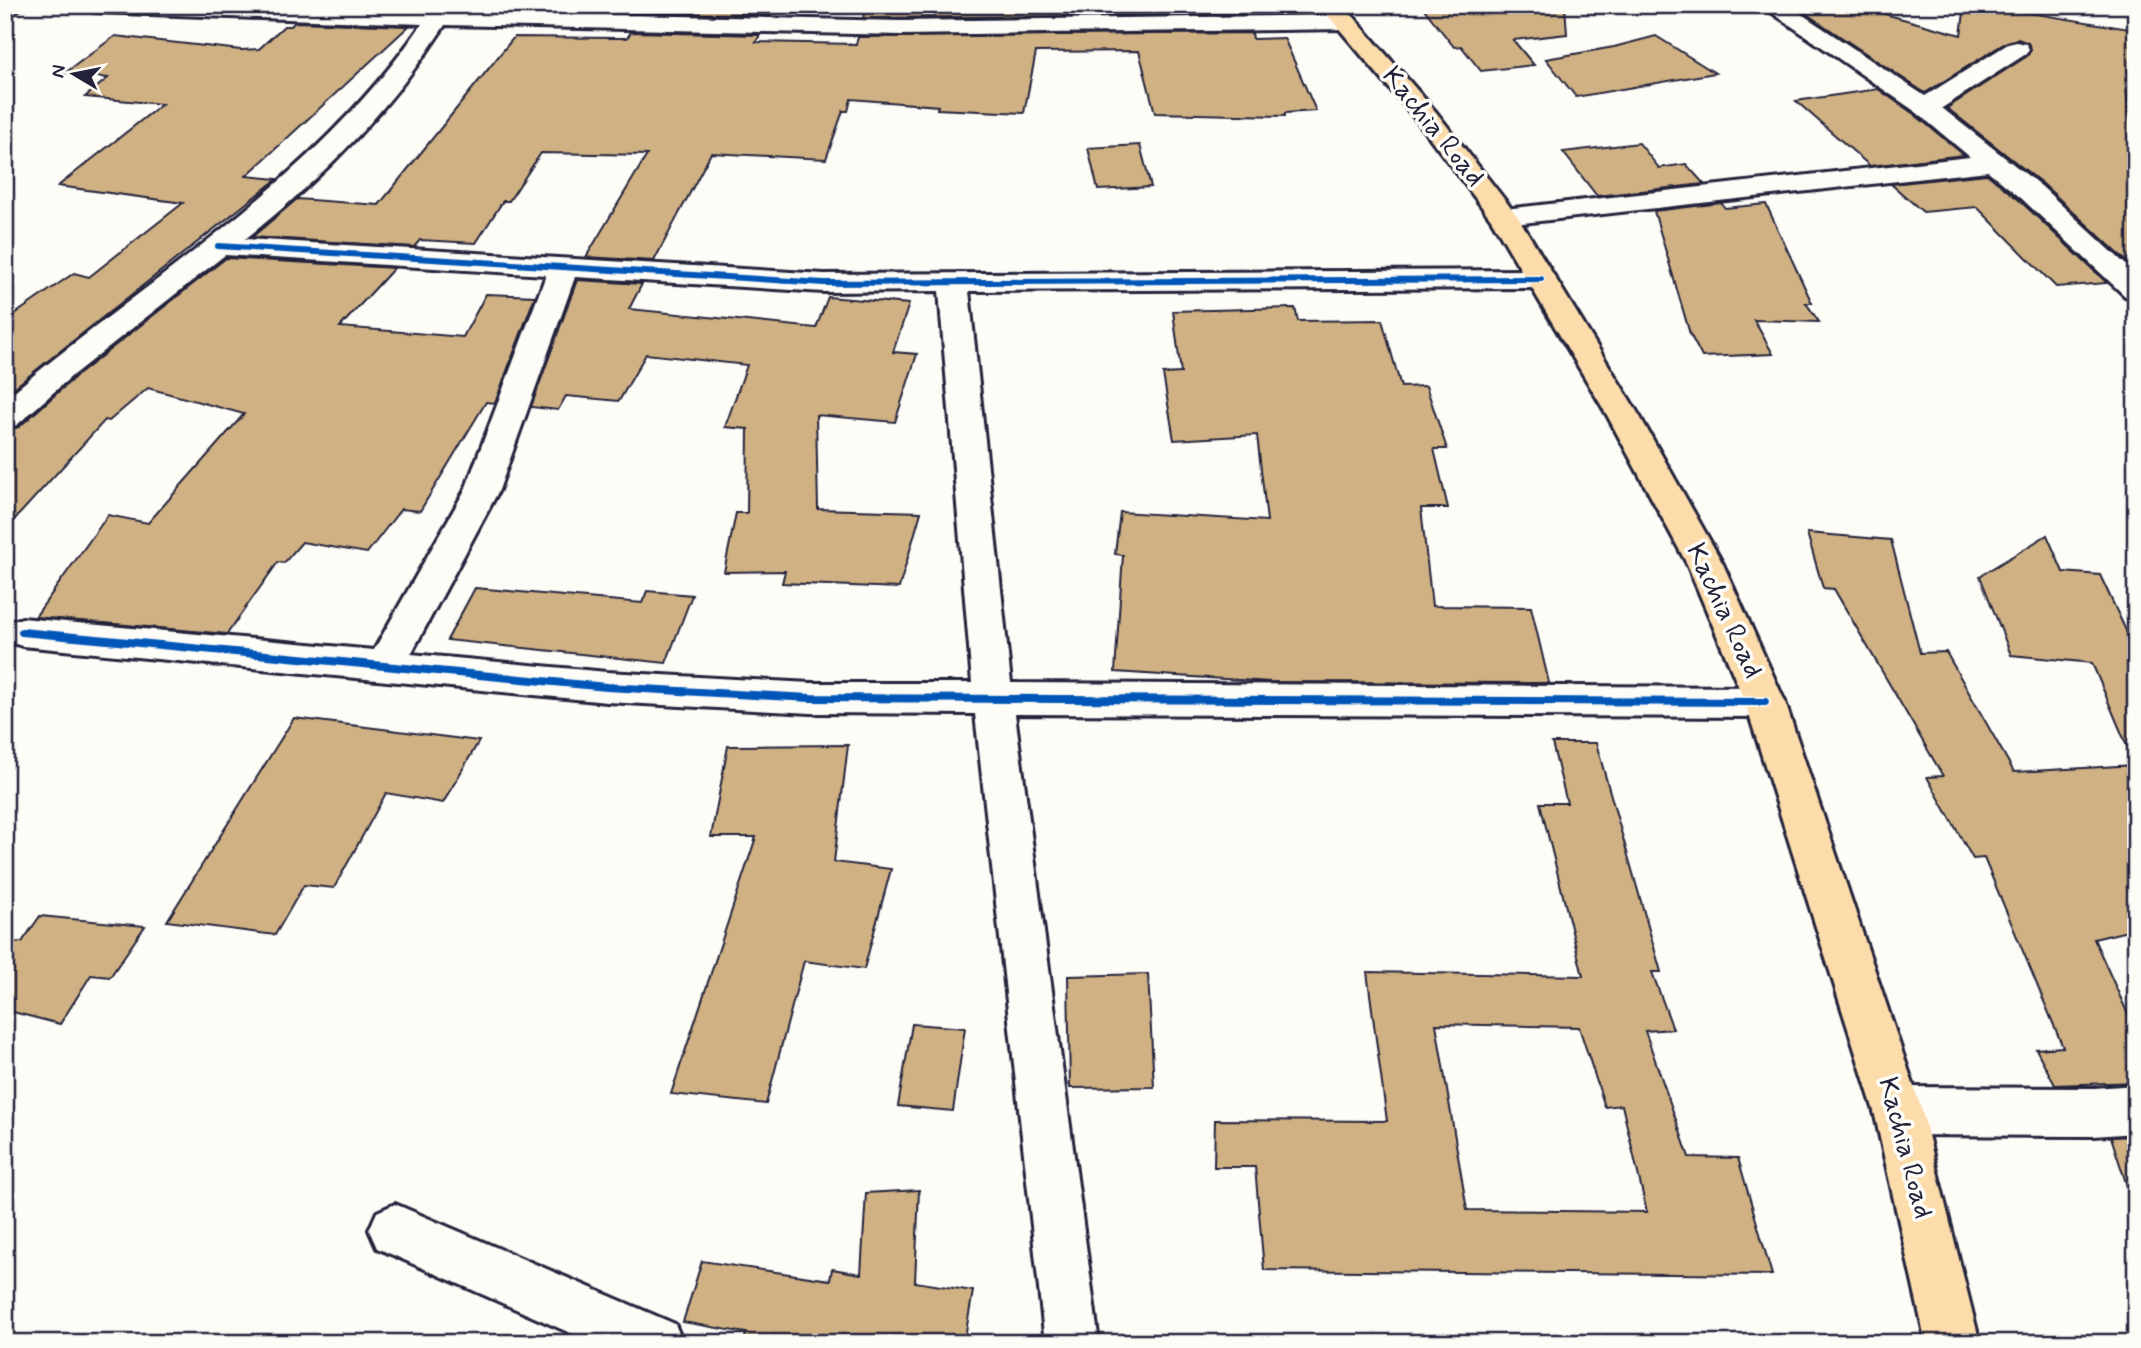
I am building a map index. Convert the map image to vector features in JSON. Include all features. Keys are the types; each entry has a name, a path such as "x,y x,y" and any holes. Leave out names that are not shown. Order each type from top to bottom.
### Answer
{"highway":[{"name":"Kachia Road","path":"1338,14 1427,117 1504,217 1623,415 1705,564 1765,702 1898,1111 1953,1343"}],"street":[{"path":"96,5 443,12 901,28 1338,14"},
{"path":"1772,5 1925,107 2031,192 2136,289"},
{"path":"5,417 218,246 310,168 385,93 443,12"},
{"path":"1925,107 2017,49"},
{"path":"1504,217 1994,162"},
{"path":"218,246 824,283 1541,279"},
{"path":"385,666 482,490 564,267"},
{"path":"953,282 993,698 1072,1343"},
{"path":"22,632 607,687 811,698 1765,702"},
{"path":"1898,1111 2094,1112 2136,1109"},
{"path":"395,1230 656,1343"}],"building":[{"path":"648,5 777,5 771,15 643,13"},
{"path":"913,5 1040,5 1125,14 1124,5 1243,5 1246,14 863,18 865,10 913,11"},
{"path":"1421,5 1565,5 1567,34 1513,40 1534,65 1481,71 1461,46 1454,47"},
{"path":"1793,5 1852,5 1961,35 1965,5 1981,5 2136,30 2136,83 2125,78 2136,176 2136,270 2043,184 1947,108 2027,56 2031,50 2028,43 2018,39 2007,42 1925,93"},
{"path":"295,22 409,26 246,176 277,179 5,395 5,321 74,273 89,277 183,203 58,186 162,104 85,97 108,78 65,73 115,36 241,50 259,49 284,26 291,26"},
{"path":"631,32 760,35 756,42 856,44 858,37 1252,33 1253,39 1284,38 1316,111 1285,113 1285,116 1155,113 1139,51 1036,52 1024,113 937,109 938,106 851,99 848,111 843,111 826,159 711,153 654,261 586,257 647,155 541,153 509,201 503,201 476,243 420,240 414,247 252,237 297,199 379,205 514,37 627,38"},
{"path":"1656,36 1715,73 1576,97 1546,59 1614,47"},
{"path":"1878,89 1964,155 1870,166 1796,101"},
{"path":"1639,143 1659,168 1686,164 1704,184 1597,196 1563,152"},
{"path":"1140,145 1151,187 1098,190 1088,148"},
{"path":"1987,174 2019,200 2107,283 2056,287 1977,207 1923,212 1891,184"},
{"path":"1721,203 1725,208 1766,204 1812,303 1806,303 1819,322 1754,320 1773,354 1702,357 1690,334 1654,211"},
{"path":"226,258 394,268 340,327 463,337 486,294 535,296 495,403 486,402 420,511 401,509 367,553 302,542 284,563 278,562 227,634 35,617 108,515 148,523 244,414 148,388 109,421 105,420 5,530 5,430 19,427 75,377"},
{"path":"577,280 642,284 629,309 816,328 828,297 909,304 893,352 917,354 895,422 816,415 818,509 921,512 899,588 782,583 785,571 724,572 736,513 747,513 748,429 725,427 747,365 646,354 619,401 566,396 558,410 531,407"},
{"path":"1295,308 1298,321 1382,320 1401,387 1426,386 1447,449 1434,449 1448,508 1421,508 1432,606 1531,607 1549,683 1271,682 1115,672 1123,555 1115,554 1120,512 1267,521 1257,435 1174,440 1163,374 1181,373 1173,311"},
{"path":"1807,533 1891,540 1920,653 1946,652 2014,772 2135,765 2092,663 2011,655 1980,576 2047,535 2063,572 2100,575 2136,652 2136,929 2094,939 2136,1032 2136,1082 2055,1085 2036,1049 2063,1047 1984,858 1973,859 1927,777 1943,776 1834,589 1823,588"},
{"path":"475,588 642,603 647,591 692,595 666,663 447,640"},
{"path":"294,718 479,741 443,803 386,793 334,888 304,885 275,935 167,921"},
{"path":"1552,743 1596,743 1661,972 1652,972 1673,1029 1645,1031 1689,1157 1738,1158 1772,1275 1264,1270 1255,1167 1214,1167 1215,1120 1387,1121 1367,972 1583,976 1540,803 1567,803","holes":["1436,1024 1579,1027 1605,1107 1622,1105 1647,1212 1467,1210"]},
{"path":"848,745 834,862 891,869 864,969 804,961 766,1104 671,1094 756,837 711,837 728,746"},
{"path":"40,916 145,926 110,977 91,975 60,1024 5,1010 5,943 22,942"},
{"path":"1148,974 1154,1087 1070,1088 1068,976"},
{"path":"912,1024 965,1028 953,1111 898,1106"},
{"path":"2136,1136 2136,1188 2128,1189 2111,1137"},
{"path":"919,1190 915,1282 973,1291 964,1343 744,1343 746,1333 683,1322 702,1261 830,1280 832,1269 861,1274 866,1193"}],"cycle path":[{"path":"218,246 824,283 1541,279"},
{"path":"22,632 607,687 811,698 1765,702"}]}
